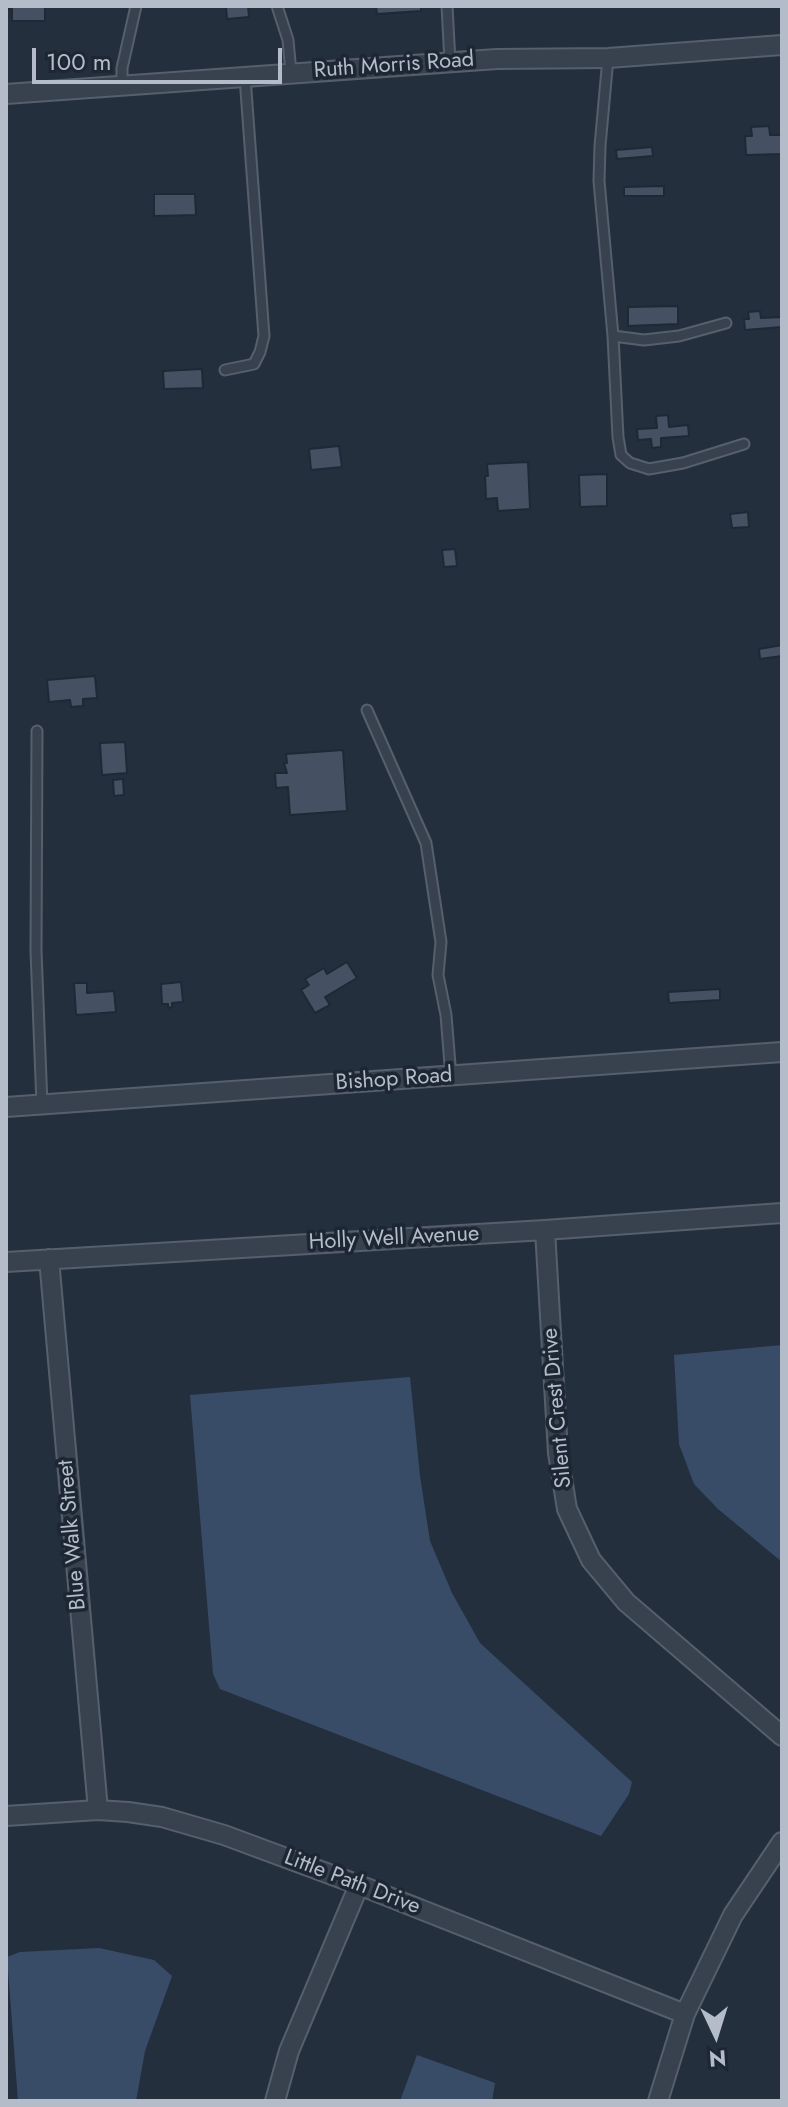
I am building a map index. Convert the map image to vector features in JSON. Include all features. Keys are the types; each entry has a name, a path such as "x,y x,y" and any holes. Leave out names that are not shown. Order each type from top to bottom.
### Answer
{"street":[{"name":"Ruth Morris Road","path":"6,94 497,59 608,58 782,45"},
{"name":"Bishop Road","path":"6,1107 782,1052"},
{"name":"Holly Well Avenue","path":"6,1262 782,1213"},
{"name":"Silent Crest Drive","path":"545,1230 558,1453 567,1509 591,1560 626,1602 782,1736"},
{"name":"Blue Walk Street","path":"49,1259 98,1810"},
{"name":"Little Path Drive","path":"6,1816 98,1810 162,1817 211,1831 359,1885 685,2014"},
{"path":"658,2101 685,2014 733,1915 782,1842"},
{"path":"275,2101 289,2051 359,1885"}],"lane":[{"path":"122,85 122,68 136,6"},
{"path":"277,6 288,40 291,73"},
{"path":"447,6 450,62"},
{"path":"608,58 599,181 621,455 630,463 649,469 683,463 744,444"},
{"path":"225,370 254,364 264,336 245,77"},
{"path":"613,336 644,340 679,336 726,323"},
{"path":"367,710 426,843 441,942 438,975 446,1015 451,1077"},
{"path":"37,731 36,965 42,1105"}],"water":[{"path":"782,1345 782,1562 718,1509 694,1484 679,1444 674,1355"},
{"path":"410,1377 430,1541 452,1593 480,1643 632,1782 629,1794 601,1836 220,1689 213,1674 190,1395"},
{"path":"99,1948 154,1960 172,1976 145,2051 136,2101 18,2101 7,1957 20,1952"},
{"path":"417,2055 495,2083 492,2101 400,2101"}],"building":[{"path":"6,6 45,6 45,21 12,21 12,9 6,9"},
{"path":"226,6 248,6 249,17 227,19"},
{"path":"376,6 421,6 421,11 377,14"},
{"path":"769,126 770,135 782,135 782,154 746,155 745,136 752,136 751,127"},
{"path":"652,147 653,156 617,159 616,150"},
{"path":"664,186 664,196 624,196 624,187"},
{"path":"154,194 195,194 196,215 154,216"},
{"path":"678,306 678,324 628,326 628,307"},
{"path":"760,311 761,318 782,317 782,327 745,330 744,319 749,319 748,312"},
{"path":"202,369 203,388 164,389 163,371"},
{"path":"668,415 669,427 688,425 689,436 661,438 661,447 652,448 651,439 638,440 637,429 657,428 656,416"},
{"path":"339,446 342,467 311,470 309,449"},
{"path":"528,462 530,509 498,511 497,498 486,499 487,464"},
{"path":"607,474 607,506 580,507 579,475"},
{"path":"748,512 749,527 732,528 730,514"},
{"path":"455,549 457,566 444,567 442,550"},
{"path":"782,645 782,656 760,659 759,649"},
{"path":"95,676 97,698 83,699 83,706 71,707 70,700 49,702 47,680"},
{"path":"125,742 127,773 102,775 100,743"},
{"path":"343,750 347,811 290,815 288,787 276,788 275,773 287,773 284,763 287,763 286,754"},
{"path":"123,779 124,795 114,796 113,780"},
{"path":"347,962 357,978 325,997 330,1005 315,1013 301,990 309,985 305,979 324,968 327,974"},
{"path":"181,982 183,1002 172,1003 172,1007 168,1008 168,1004 162,1004 161,984"},
{"path":"74,983 87,983 87,993 114,991 116,1012 76,1015"},
{"path":"720,989 720,1000 669,1003 668,992"}]}
